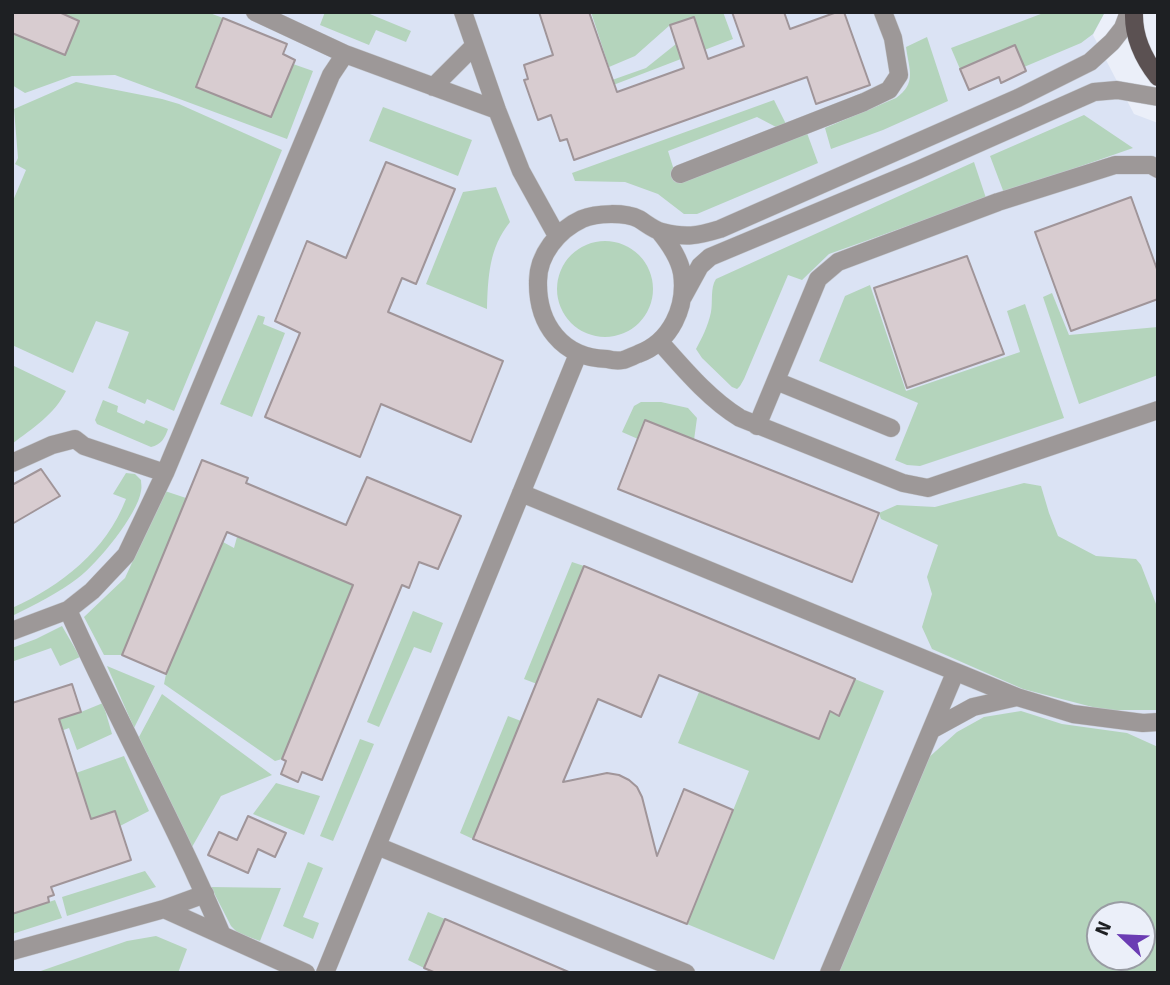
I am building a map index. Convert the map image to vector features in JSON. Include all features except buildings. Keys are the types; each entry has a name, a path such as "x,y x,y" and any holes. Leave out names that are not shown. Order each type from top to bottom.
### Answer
{"main road":[{"path":"1132,12 1140,50 1158,77"}],"lane":[{"path":"255,12 345,54 497,110"},
{"path":"463,12 521,172 557,236"},
{"path":"680,174 889,90 899,75 893,38 883,12"},
{"path":"1132,12 1112,42 1090,62 1018,97 720,229 695,236 678,235 659,231 636,218 610,214 582,219 557,236 546,251 538,274 537,298 545,321 560,341 578,354 593,359 623,360 647,351 660,342 676,319 683,297 700,266 710,257 918,170 1094,92 1117,90 1158,97"},
{"path":"433,87 474,46"},
{"path":"12,631 68,610 92,591 126,555 165,473 331,75 345,54"},
{"path":"757,426 818,279 838,262 998,202 1115,165 1151,165 1158,169"},
{"path":"659,231 671,245 682,270 683,297"},
{"path":"660,342 690,376 725,409 757,426 903,483 928,488 1158,411"},
{"path":"325,973 578,354"},
{"path":"776,381 891,428"},
{"path":"12,463 52,445 75,439 84,446 165,473"},
{"path":"521,493 1017,697 1073,714 1143,723 1158,722"},
{"path":"68,610 205,894 222,935"},
{"path":"829,973 955,673"},
{"path":"931,730 973,707 1017,697"},
{"path":"377,846 685,973"},
{"path":"12,951 164,909 205,894"},
{"path":"164,909 306,973"}],"shaded area":[{"path":"12,12 1105,12 1093,35 1134,114 1158,123 1158,973 12,973"}],"green space":[{"path":"12,12 207,12 223,18 196,87 269,116 293,64 313,71 287,139 115,75 72,76 25,93 12,85"},
{"path":"325,12 365,12 411,31 406,42 376,30 369,45 320,25"},
{"path":"591,12 723,12 733,39 569,102 564,97 646,68 676,44 700,36 694,17 670,25 635,56 609,67"},
{"path":"1046,12 1105,12 1093,34 1081,43 1024,67 1015,45 960,69 951,48"},
{"path":"927,37 948,101 883,130 831,149 825,128 896,98 903,92 910,76 906,47"},
{"path":"76,82 179,104 282,150 174,411 147,399 145,404 108,388 129,332 96,321 73,373 12,345 12,203 26,170 15,164 18,158 14,109"},
{"path":"774,100 786,124 776,127 757,117 668,151 678,183 807,133 818,163 697,214 684,214 658,194 625,182 575,181 572,173"},
{"path":"383,107 472,140 458,176 369,141"},
{"path":"1084,115 1133,148 1004,193 990,156"},
{"path":"974,162 986,198 829,254 802,280 788,275 744,379 737,389 702,358 696,349 710,317 716,279"},
{"path":"496,187 510,222 494,253 489,274 487,309 426,284 463,192"},
{"path":"605,241 624,244 639,255 650,270 653,289 650,308 639,323 624,334 605,337 586,334 571,323 560,308 557,289 560,270 571,255 586,244"},
{"path":"870,285 906,391 1020,352 1007,311 1025,304 1064,418 920,466 895,460 918,403 819,361 845,296"},
{"path":"1052,293 1069,335 1158,327 1158,375 1079,404 1043,297"},
{"path":"258,315 265,317 263,324 285,333 252,417 220,404"},
{"path":"12,365 66,391 49,414 12,444"},
{"path":"103,400 118,406 117,412 144,424 146,420 168,429 164,438 151,447 97,424 95,420"},
{"path":"641,402 661,402 688,408 697,418 694,440 638,439 622,432 634,406"},
{"path":"126,473 135,474 141,480 141,490 133,512 116,538 78,578 55,594 12,616 12,608 64,578 94,551 107,535 126,499 113,494"},
{"path":"1024,483 1041,486 1058,536 1096,556 1136,559 1141,565 1158,609 1158,710 1104,710 1023,689 932,649 922,627 932,594 927,577 938,545 881,519 879,513 897,505 935,507"},
{"path":"165,491 186,498 122,655 104,655 84,617 125,578"},
{"path":"237,537 341,580 358,574 282,759 275,761 164,684 223,542 234,548"},
{"path":"572,562 584,566 537,684 524,679"},
{"path":"413,611 443,623 431,653 414,647 379,727 367,722"},
{"path":"62,626 80,657 60,666 51,648 14,661 12,665 12,648"},
{"path":"107,666 155,686 134,728"},
{"path":"855,679 884,691 774,960 687,924 749,771 678,743 699,692 818,739 830,711 839,716"},
{"path":"162,694 272,775 221,796 192,847 139,737"},
{"path":"103,703 112,734 77,750 69,728 36,740 12,729 81,712"},
{"path":"1021,711 1062,724 1127,733 1158,747 1158,973 838,973 926,760 957,732 984,717"},
{"path":"508,716 521,721 473,839 460,833"},
{"path":"360,739 374,744 333,841 320,836"},
{"path":"124,756 149,811 120,826 48,834 80,787 76,773"},
{"path":"276,783 320,796 304,835 253,814"},
{"path":"308,862 323,868 303,917 319,923 313,939 283,926"},
{"path":"145,871 156,887 67,916 62,897"},
{"path":"211,887 281,888 260,941 238,933 231,926"},
{"path":"55,900 62,918 12,934 12,914"},
{"path":"428,912 445,919 424,968 408,960"},
{"path":"156,936 187,949 178,973 35,973 127,941"}]}
